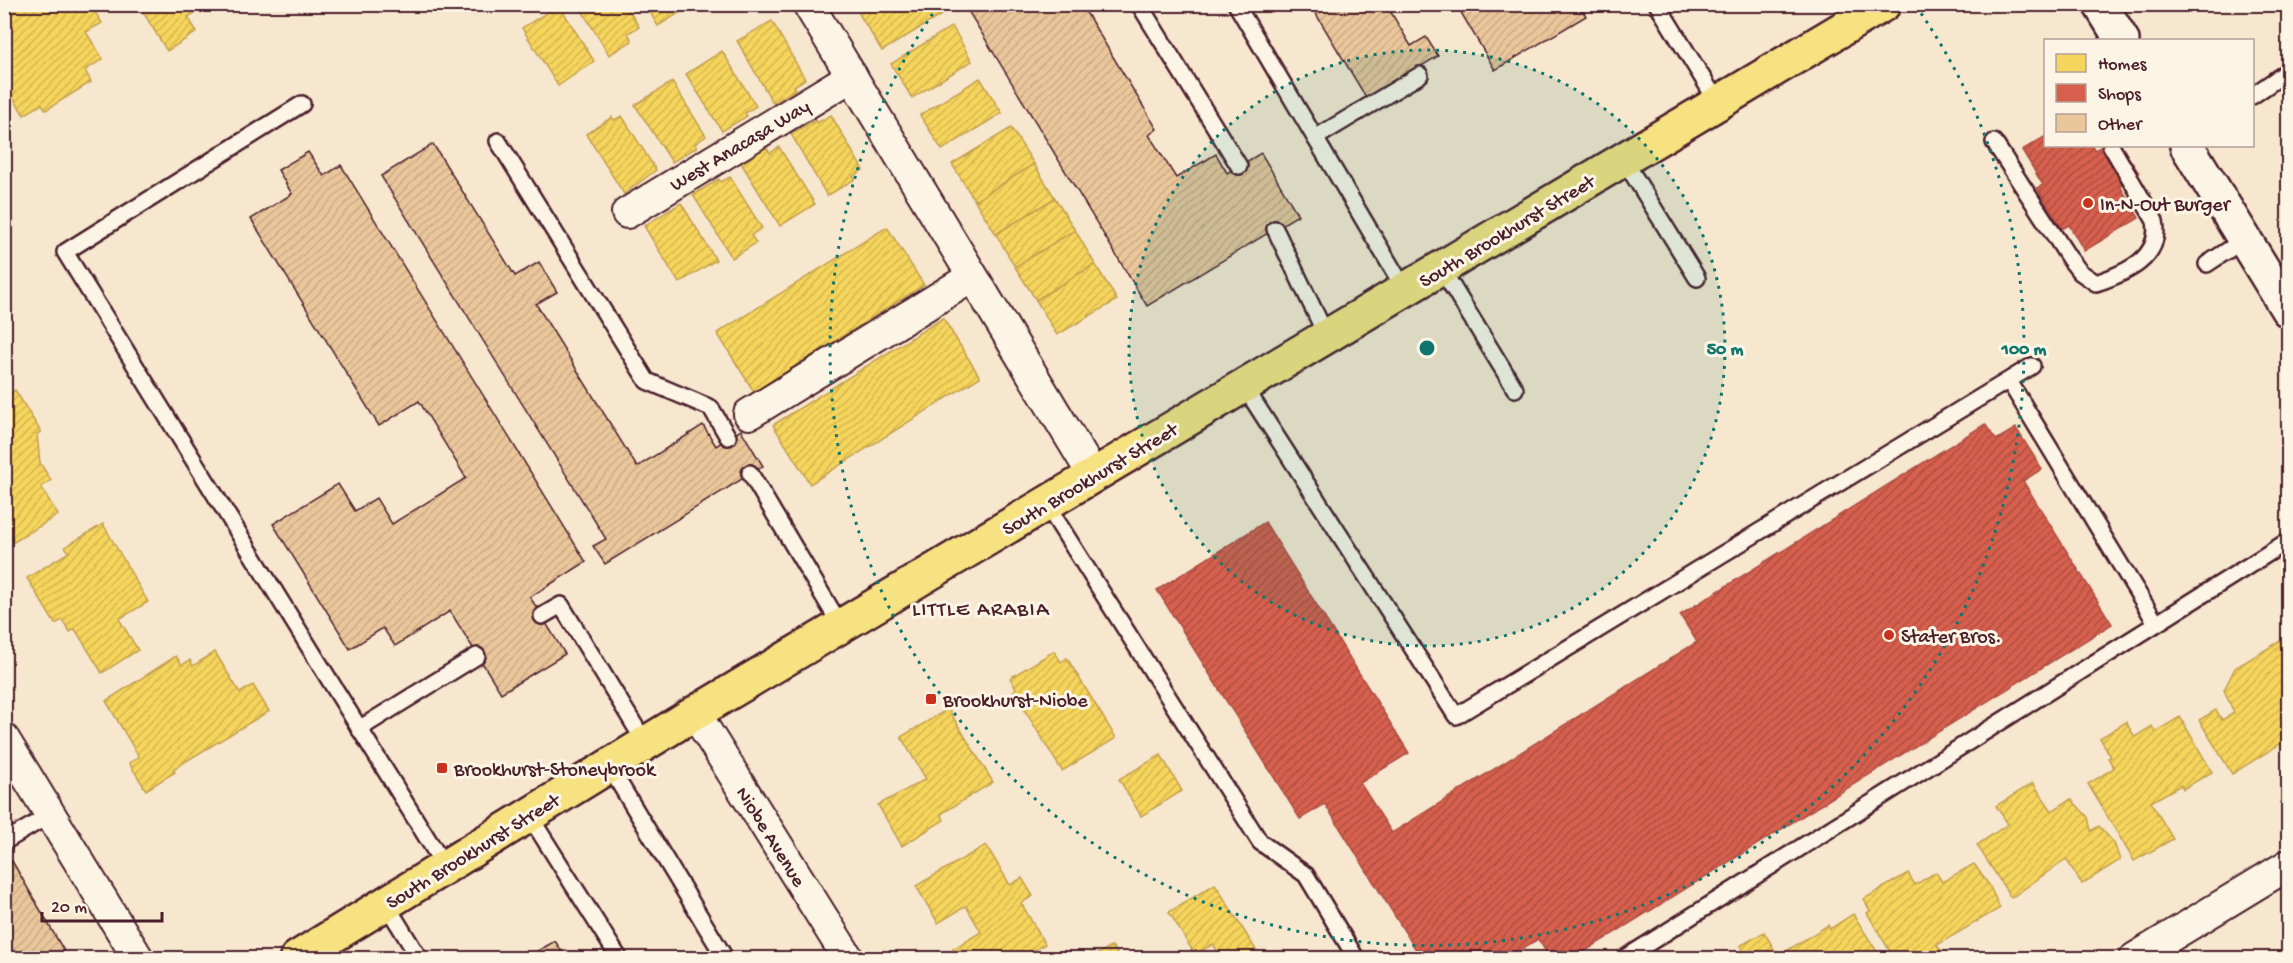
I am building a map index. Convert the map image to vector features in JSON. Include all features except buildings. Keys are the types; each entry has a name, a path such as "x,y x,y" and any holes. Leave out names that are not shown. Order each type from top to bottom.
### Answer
{"main road":[{"name":"South Brookhurst Street","path":"301,957 695,712 1884,4"}],"street":[{"path":"808,4 1093,475"},
{"path":"2100,4 2121,39"},
{"name":"West Anacasa Way","path":"627,213 852,76"},
{"path":"2188,147 2289,310"},
{"path":"749,414 972,277"},
{"name":"Niobe Avenue","path":"695,712 848,958"},
{"path":"4,739 138,958"},
{"path":"2135,958 2289,865"}],"lane":[{"path":"1139,4 1239,166"},
{"path":"1236,4 1405,290"},
{"path":"1657,4 1718,103"},
{"path":"2254,95 2289,71"},
{"path":"1315,138 1420,75"},
{"path":"302,104 65,252 445,867"},
{"path":"498,141 647,381 711,408 728,437"},
{"path":"1994,142 2068,258 2080,272 2096,283 2130,270 2156,244 2155,221 2112,147"},
{"path":"1624,160 1697,278"},
{"path":"1275,229 1327,337"},
{"path":"2206,264 2245,239"},
{"path":"1441,268 1515,390"},
{"path":"1244,386 1456,716 2032,366"},
{"path":"2009,381 2157,623"},
{"path":"750,473 841,626"},
{"path":"1046,504 1260,842 1306,875 1356,958"},
{"path":"1624,958 2289,541"},
{"path":"542,616 561,605 646,744"},
{"path":"359,729 477,656"},
{"path":"609,766 725,958"},
{"path":"4,842 51,814"},
{"path":"529,815 619,958"},
{"path":"386,903 419,958"}],"place":[{"name":"In-N-Out Burger","path":"2088,203"},
{"name":"Stater Bros.","path":"1889,635"},
{"name":"Brookhurst-Niobe","path":"931,699"},
{"name":"Brookhurst-Stoneybrook","path":"442,768"}],"district":[{"name":"LITTLE ARABIA","path":"981,608"}]}
